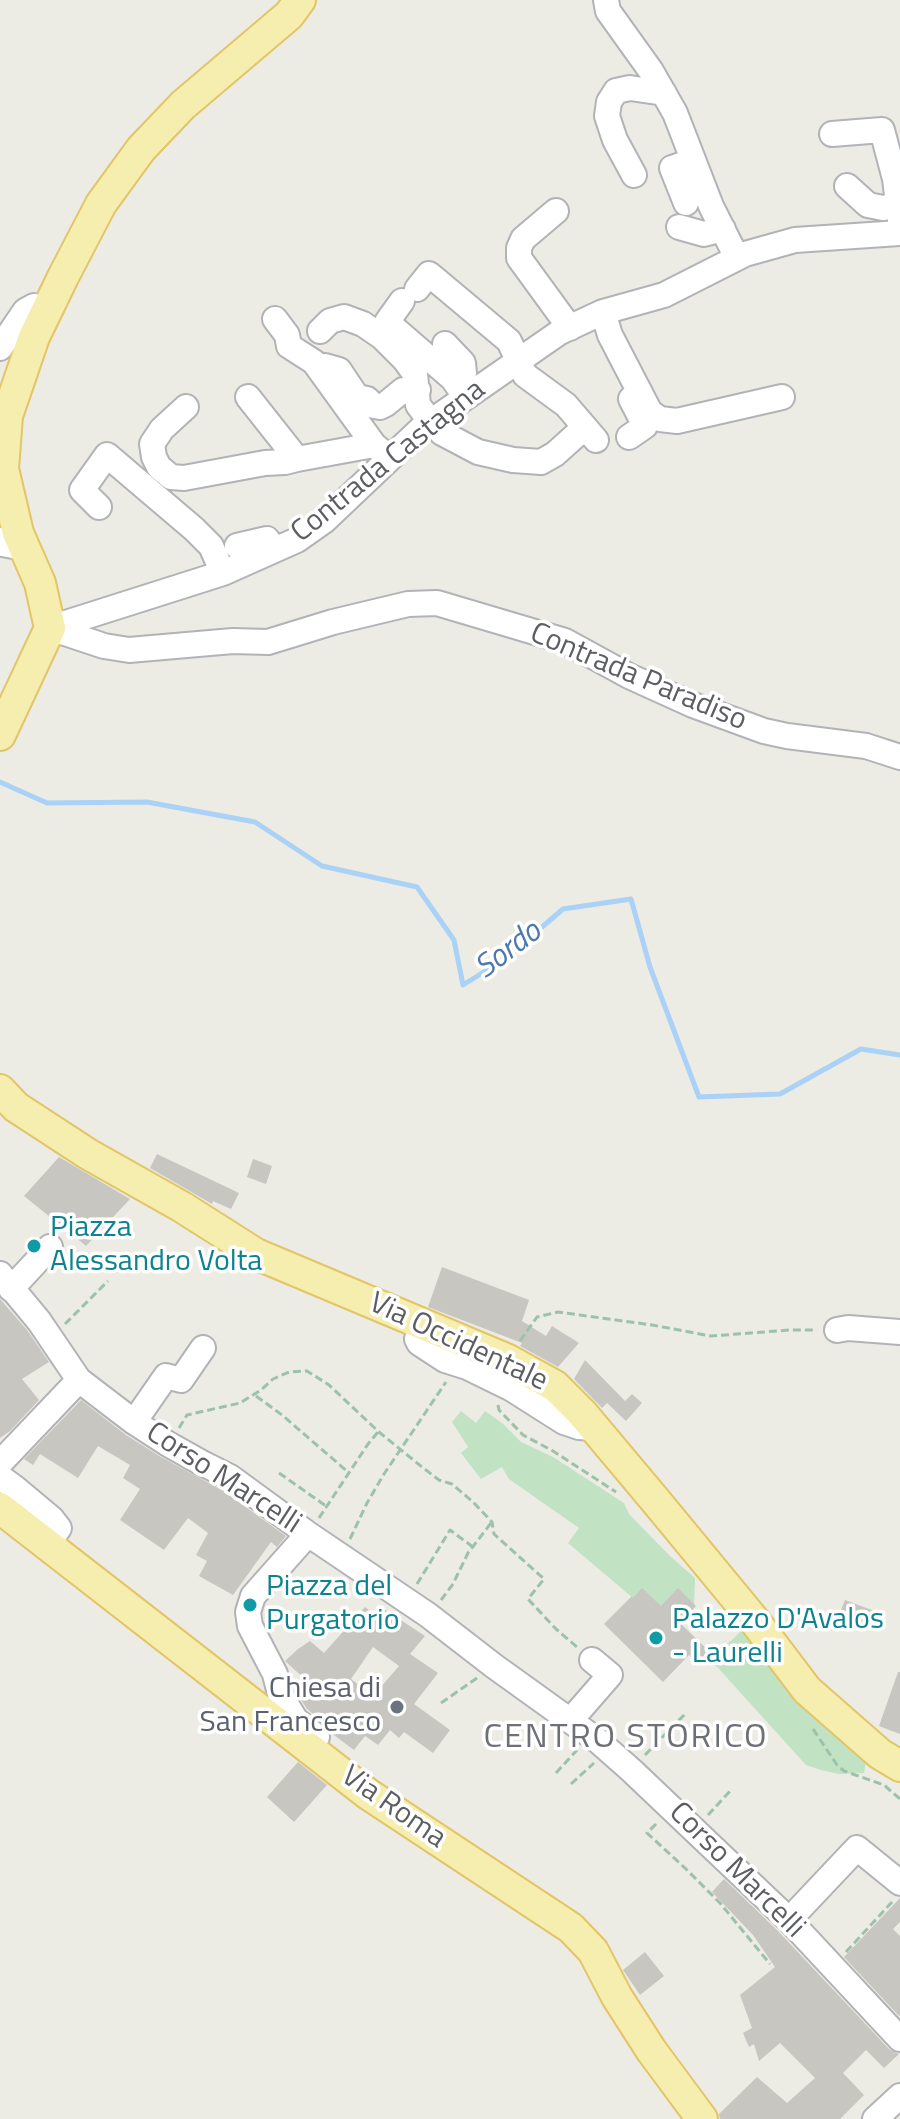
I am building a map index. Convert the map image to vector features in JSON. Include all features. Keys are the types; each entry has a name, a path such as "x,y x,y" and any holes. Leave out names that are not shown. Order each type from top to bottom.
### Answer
{"main road":[{"path":"0,735 50,628 40,583 12,542 18,533 3,469 7,416 34,337 101,204 141,149 183,105 289,15 300,0"},
{"name":"Via Occidentale","path":"0,1090 16,1107 88,1154 182,1207 256,1254 456,1351 500,1370 555,1386 595,1428 754,1620 807,1690 880,1754 900,1766"},
{"name":"Via Roma","path":"0,1508 368,1794 571,1928 593,1951 617,1997 702,2119"}],"street":[{"path":"606,0 608,11 651,71 675,113 692,161 737,258"},
{"path":"634,175 615,140 607,116 609,102 616,91 630,88 664,93"},
{"path":"832,134 882,130 895,179 899,213 868,205 847,186"},
{"path":"686,203 672,168 692,161"},
{"path":"556,211 523,239 519,258 587,320 610,335 650,412 660,419 677,421 782,397"},
{"path":"679,227 704,234 723,229"},
{"name":"Contrada Castagna","path":"50,628 223,573 271,545 297,540 324,521 382,451 431,422 461,395 560,332 664,295 737,258 795,240 900,233"},
{"path":"320,331 330,321 344,317 363,324 382,337 415,374 418,405 431,422 442,433 478,452 513,460 541,462 590,433 566,405 525,375 509,341 429,274 387,322 453,379 461,395"},
{"path":"0,348 25,311 34,306 46,312"},
{"path":"275,319 287,335 289,346 314,362 339,370 357,397 367,399 374,406 386,404 403,390 418,390"},
{"path":"587,320 645,426 629,437"},
{"path":"445,344 463,363 461,395"},
{"path":"314,362 382,451"},
{"path":"248,397 297,459"},
{"path":"186,407 162,429 152,444 159,467 171,477 184,478 265,463 382,451"},
{"path":"99,507 82,490 107,455 167,520 211,546 223,573"},
{"path":"237,546 271,545 299,525"},
{"name":"Contrada Paradiso","path":"50,628 104,646 129,650 233,641 268,642 408,604 437,603 565,641 629,676 693,705 764,731 866,746 900,757"},
{"path":"6,1281 50,1247"},
{"name":"Corso Marcelli","path":"6,1281 39,1321 79,1380 168,1444 230,1477 428,1615 599,1742 789,1920 900,2039"},
{"path":"370,1317 417,1339 419,1335 444,1342 456,1351"},
{"path":"837,1330 900,1332"},
{"path":"134,1422 166,1376 181,1380 203,1348"},
{"path":"0,1463 79,1380"},
{"path":"0,1477 59,1528 48,1544"},
{"path":"308,1534 253,1596 248,1612 250,1626 275,1674 280,1694 295,1719 393,1796 392,1809"},
{"path":"570,1721 601,1668"},
{"path":"789,1920 857,1848 900,1883"},
{"path":"875,2119 900,2096"}],"path":[{"path":"51,1338 108,1281"},
{"path":"618,1493 523,1435 499,1410 493,1392 500,1370 537,1317 558,1312 711,1336 837,1330"},
{"path":"339,1555 456,1351"},
{"path":"168,1444 187,1415 240,1403 273,1379 289,1372 307,1371 329,1385 379,1432 439,1480 452,1484 492,1522 494,1534 544,1579 528,1599 556,1629 601,1668"},
{"path":"254,1395 348,1472"},
{"path":"308,1534 348,1472 379,1432"},
{"path":"279,1473 326,1506"},
{"path":"428,1615 453,1584 473,1547 492,1522"},
{"path":"406,1601 450,1530 473,1547"},
{"path":"441,1703 494,1666"},
{"path":"631,1770 686,1713"},
{"path":"810,1725 844,1771 884,1785 900,1799"},
{"path":"556,1773 599,1742"},
{"path":"571,1784 599,1742"},
{"path":"694,1829 731,1790"},
{"path":"672,1808 647,1833 720,1903 770,1964"},
{"path":"832,1966 900,1893"}],"green space":[{"path":"461,1411 476,1423 485,1411 521,1442 553,1457 624,1503 629,1514 695,1578 694,1604 678,1589 661,1606 633,1598 568,1543 579,1528 509,1479 502,1467 481,1479 461,1453 468,1447 452,1422"},
{"path":"745,1627 866,1761 864,1773 839,1774 806,1765 709,1658"}],"building":[{"path":"157,1154 239,1193 231,1209 213,1201 212,1204 150,1168"},
{"path":"59,1157 130,1199 86,1246 24,1196"},
{"path":"253,1159 272,1166 266,1184 247,1177"},
{"path":"442,1267 529,1300 522,1321 546,1336 552,1326 579,1343 558,1367 520,1346 522,1343 428,1307"},
{"path":"0,1299 49,1362 22,1379 39,1400 0,1438"},
{"path":"585,1360 625,1401 632,1394 642,1403 626,1421 607,1403 602,1408 574,1379"},
{"path":"81,1400 126,1435 222,1490 286,1536 277,1547 271,1542 233,1595 199,1576 207,1561 196,1555 208,1533 188,1518 164,1550 120,1520 140,1489 123,1478 130,1465 98,1446 78,1478 40,1454 33,1465 24,1459"},
{"name":"Palazzo D'Avalos - Laurelli","path":"642,1588 661,1606 678,1588 696,1606 680,1623 709,1651 697,1663 689,1655 663,1682 604,1624"},
{"path":"845,1600 877,1612 870,1629 838,1617"},
{"path":"365,1607 374,1614 381,1607 425,1636 410,1654 438,1673 414,1704 450,1730 433,1753 404,1732 399,1738 390,1730 378,1745 365,1736 354,1750 331,1733 307,1709 296,1692 307,1681 285,1661 310,1641 324,1653","holes":["373,1647 399,1666 373,1696 351,1679"]},
{"path":"900,1672 900,1734 879,1726"},
{"path":"298,1762 327,1785 294,1822 267,1797"},
{"path":"724,1879 778,1931 889,2049 899,2054 884,2068 866,2050 843,2073 864,2095 840,2119 720,2119 719,2114 757,2077 787,2103 815,2078 780,2043 759,2061 754,2044 749,2047 743,2033 752,2028 740,1995 775,1967 753,1935 712,1892"},
{"path":"900,1898 900,1922 893,1929 900,1936 900,2017 844,1957"},
{"path":"645,1952 664,1976 640,1995 623,1970"}],"waterway":[{"name":"Sordo","path":"0,782 47,803 147,802 255,822 322,866 417,887 454,940 463,985 506,958 563,909 631,899 650,967 699,1097 780,1094 861,1049 900,1055"}],"place":[{"name":"Piazza Alessandro Volta","path":"34,1246"},
{"name":"Piazza del Purgatorio","path":"250,1605"},
{"name":"Palazzo D'Avalos - Laurelli","path":"656,1638"},
{"name":"Chiesa di San Francesco","path":"397,1707"}],"district":[{"name":"CENTRO STORICO","path":"626,1739"}]}
